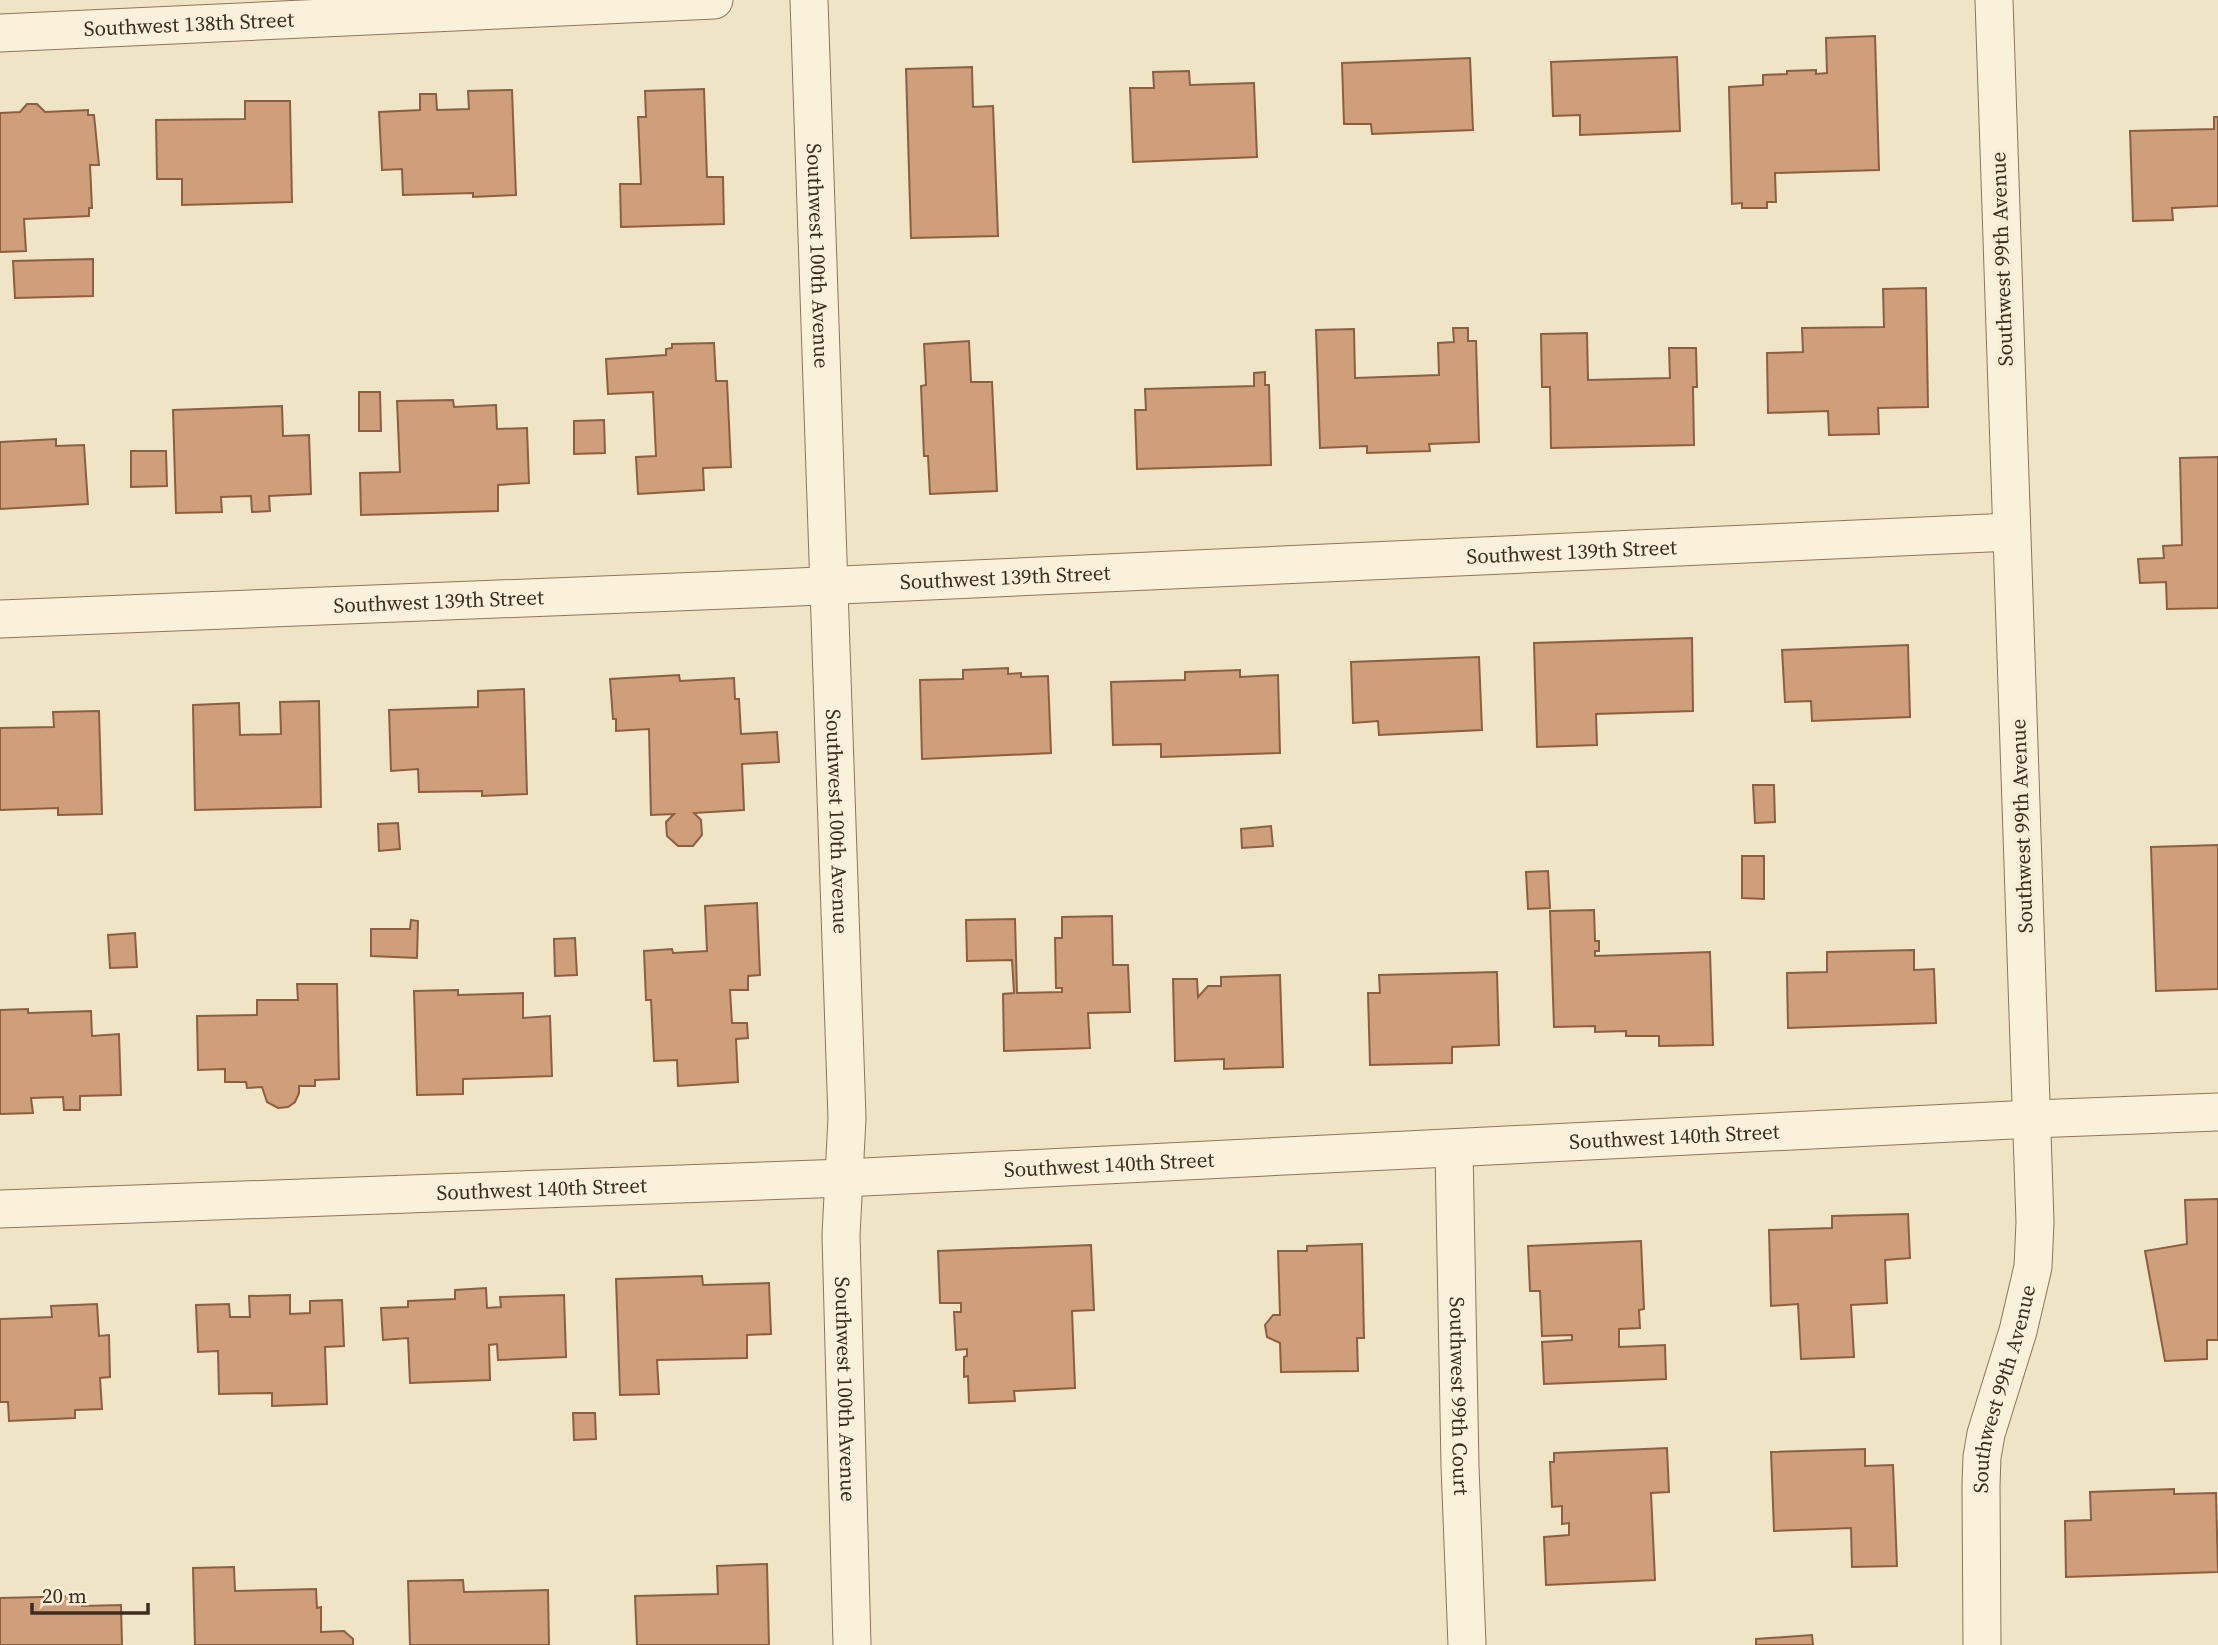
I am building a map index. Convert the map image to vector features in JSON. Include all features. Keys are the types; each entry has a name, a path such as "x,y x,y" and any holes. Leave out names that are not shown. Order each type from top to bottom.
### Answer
{"street":[{"name":"Southwest 138th Street","path":"0,33 221,11 714,0"},
{"name":"Southwest 100th Avenue","path":"809,0 847,1118 841,1235 852,1645"},
{"name":"Southwest 99th Avenue","path":"1982,1645 1982,1457 1986,1434 2018,1331 2034,1267 2035,1178 1994,0"},
{"name":"Southwest 139th Street","path":"0,619 2011,532"},
{"name":"Southwest 140th Street","path":"0,1209 844,1178 2218,1112"},
{"name":"Southwest 99th Court","path":"1454,1148 1460,1466 1467,1645"}],"building":[{"path":"1875,36 1879,170 1775,173 1776,202 1767,202 1767,208 1742,208 1742,203 1732,204 1729,87 1763,85 1763,75 1787,74 1787,71 1816,70 1816,74 1827,73 1826,38"},
{"path":"1677,57 1680,131 1580,135 1580,115 1553,116 1551,62"},
{"path":"1470,58 1473,130 1372,134 1371,124 1344,124 1342,63"},
{"path":"972,67 973,107 993,106 998,236 911,238 906,69"},
{"path":"1189,71 1190,85 1254,83 1257,157 1133,162 1130,88 1154,88 1153,72"},
{"path":"704,89 707,177 723,177 724,224 621,227 620,184 641,184 638,117 646,117 645,91"},
{"path":"512,90 516,195 403,195 402,169 382,170 379,112 420,110 420,94 436,94 437,110 469,109 468,91"},
{"path":"245,101 290,101 292,202 182,205 182,179 157,179 156,120 245,119"},
{"path":"27,104 37,104 45,112 88,110 88,115 94,115 99,165 90,165 92,208 89,208 89,216 24,219 26,251 0,252 0,113 20,112"},
{"path":"2214,117 2218,117 2218,206 2172,208 2173,220 2133,221 2130,131 2214,129"},
{"path":"93,259 93,296 15,298 13,261"},
{"path":"1926,288 1928,407 1878,408 1879,434 1829,435 1828,411 1768,413 1767,353 1803,352 1802,328 1884,327 1883,289"},
{"path":"1453,328 1468,328 1468,341 1476,341 1479,442 1429,444 1430,451 1367,453 1367,446 1320,448 1316,330 1354,329 1355,378 1439,375 1438,343 1454,342"},
{"path":"1587,333 1588,380 1670,378 1669,348 1696,348 1697,387 1693,387 1694,445 1551,448 1550,387 1542,387 1541,334"},
{"path":"969,341 971,382 992,382 997,491 930,494 928,456 924,456 921,386 926,385 924,344"},
{"path":"714,343 716,381 727,381 731,467 703,468 704,490 638,494 636,457 656,456 653,392 608,394 606,359 666,355 666,349 672,348 672,344"},
{"path":"1265,372 1265,385 1269,385 1271,465 1137,469 1135,410 1146,410 1145,389 1254,386 1254,373"},
{"path":"359,392 380,392 381,431 359,431"},
{"path":"453,400 454,407 496,405 497,429 527,428 529,483 498,485 498,511 361,515 360,473 400,472 397,401"},
{"path":"282,406 283,436 309,435 311,494 269,496 270,511 252,512 251,496 221,497 222,512 176,513 173,410"},
{"path":"604,420 605,453 574,454 574,421"},
{"path":"56,439 56,446 84,445 88,504 0,509 0,442"},
{"path":"131,451 166,451 167,486 131,487"},
{"path":"2218,457 2218,608 2167,609 2166,582 2140,583 2138,559 2164,558 2163,546 2182,545 2180,458"},
{"path":"1692,638 1693,711 1596,714 1597,745 1537,747 1534,643"},
{"path":"1908,645 1910,717 1812,721 1811,701 1785,702 1782,650"},
{"path":"1479,657 1482,730 1379,735 1378,721 1353,723 1351,662"},
{"path":"1008,668 1008,674 1021,673 1021,677 1048,676 1051,753 922,759 920,680 963,679 963,670"},
{"path":"1240,670 1240,677 1278,675 1280,753 1161,757 1161,744 1113,745 1111,682 1185,680 1185,672"},
{"path":"679,675 680,681 734,678 735,699 739,699 741,734 777,732 779,762 742,764 744,810 694,813 701,820 702,835 693,846 678,846 667,836 666,822 674,814 651,815 649,729 616,731 616,719 613,719 610,679"},
{"path":"524,689 527,794 482,796 482,791 419,792 418,769 391,771 389,710 478,707 478,691"},
{"path":"319,701 321,807 195,810 193,705 239,703 240,735 281,734 280,702"},
{"path":"99,711 102,814 58,815 58,808 0,810 0,728 54,727 53,712"},
{"path":"1753,785 1774,785 1775,822 1755,823"},
{"path":"398,823 400,849 379,851 378,824"},
{"path":"1271,826 1273,846 1242,848 1241,829"},
{"path":"2218,845 2218,989 2156,991 2151,847"},
{"path":"1742,856 1764,856 1764,899 1742,898"},
{"path":"1548,871 1550,908 1528,909 1526,872"},
{"path":"757,903 760,975 748,976 748,990 730,990 732,1023 747,1023 748,1038 736,1039 738,1082 678,1086 677,1060 654,1061 651,1000 646,1000 644,951 707,951 705,906"},
{"path":"1594,910 1595,941 1599,941 1599,951 1595,951 1595,956 1710,952 1713,1045 1659,1046 1659,1036 1626,1036 1626,1031 1595,1032 1595,1026 1554,1027 1550,911"},
{"path":"1112,916 1113,965 1128,965 1130,1012 1088,1013 1090,1048 1004,1051 1003,994 1014,993 1012,960 967,961 966,920 1015,919 1017,993 1062,992 1062,988 1056,988 1055,938 1062,938 1062,917"},
{"path":"411,920 418,921 417,958 371,956 371,929 410,929"},
{"path":"135,933 137,967 110,968 108,935"},
{"path":"575,938 577,975 555,976 554,939"},
{"path":"1914,950 1914,970 1934,969 1936,1023 1788,1028 1787,973 1827,972 1827,952"},
{"path":"1497,972 1499,1045 1452,1047 1452,1063 1370,1065 1368,993 1380,993 1379,975"},
{"path":"1280,975 1283,1067 1224,1069 1224,1059 1175,1061 1173,979 1197,979 1198,997 1208,986 1221,986 1221,977"},
{"path":"297,984 337,984 339,1079 315,1080 315,1086 299,1086 295,1102 288,1107 278,1108 267,1102 262,1087 247,1088 246,1082 225,1082 225,1069 198,1070 197,1016 257,1015 257,1000 298,1000"},
{"path":"458,990 458,995 523,993 523,1018 550,1016 552,1076 463,1079 463,1094 417,1095 414,991"},
{"path":"28,1009 28,1013 91,1011 92,1036 119,1034 121,1095 80,1096 80,1110 64,1110 63,1097 31,1098 33,1113 0,1114 0,1010"},
{"path":"2218,1199 2218,1340 2207,1340 2207,1359 2165,1361 2145,1251 2187,1244 2185,1200"},
{"path":"1908,1214 1910,1258 1885,1260 1887,1303 1851,1305 1854,1357 1801,1359 1798,1304 1771,1306 1769,1230 1832,1228 1832,1216"},
{"path":"1641,1241 1644,1309 1639,1310 1640,1328 1619,1329 1619,1347 1665,1345 1666,1379 1544,1384 1542,1342 1572,1340 1572,1335 1542,1336 1540,1291 1530,1291 1528,1246"},
{"path":"1362,1244 1364,1338 1357,1338 1358,1371 1281,1372 1280,1343 1267,1337 1265,1325 1273,1315 1280,1315 1278,1251 1307,1251 1307,1246"},
{"path":"1091,1245 1094,1310 1072,1311 1075,1388 1014,1391 1015,1401 969,1403 968,1376 964,1377 964,1357 967,1356 967,1349 956,1350 954,1312 961,1312 961,1303 940,1303 938,1251"},
{"path":"702,1276 703,1285 769,1283 771,1334 747,1335 747,1358 657,1360 659,1394 620,1395 616,1279"},
{"path":"486,1288 487,1308 501,1307 500,1297 564,1295 566,1357 498,1360 497,1344 489,1345 490,1380 410,1383 408,1338 383,1340 381,1308 408,1307 408,1301 455,1299 455,1290"},
{"path":"290,1295 290,1314 310,1313 310,1301 342,1300 344,1346 325,1347 327,1404 272,1406 272,1393 219,1394 218,1351 198,1352 196,1305 229,1304 230,1317 250,1317 249,1296"},
{"path":"97,1304 99,1336 109,1335 110,1377 100,1378 102,1409 75,1410 75,1418 9,1421 8,1402 0,1402 0,1319 52,1317 51,1306"},
{"path":"573,1413 595,1413 596,1439 574,1440"},
{"path":"1667,1448 1669,1492 1651,1493 1655,1580 1546,1585 1544,1537 1569,1535 1569,1523 1562,1524 1562,1506 1552,1507 1550,1462 1554,1462 1554,1453"},
{"path":"1865,1449 1865,1466 1893,1465 1897,1566 1852,1567 1851,1528 1774,1531 1771,1452"},
{"path":"2174,1489 2174,1494 2216,1493 2218,1572 2066,1577 2065,1521 2091,1520 2090,1492"},
{"path":"767,1564 769,1645 637,1645 635,1596 718,1594 717,1566"},
{"path":"234,1567 235,1591 316,1589 317,1608 321,1607 321,1632 344,1631 353,1639 353,1645 195,1645 193,1568"},
{"path":"463,1580 464,1592 548,1590 549,1645 410,1645 408,1581"},
{"path":"82,1596 82,1606 121,1605 122,1645 0,1645 0,1598"},
{"path":"1812,1635 1813,1645 1756,1645 1756,1639"}]}
